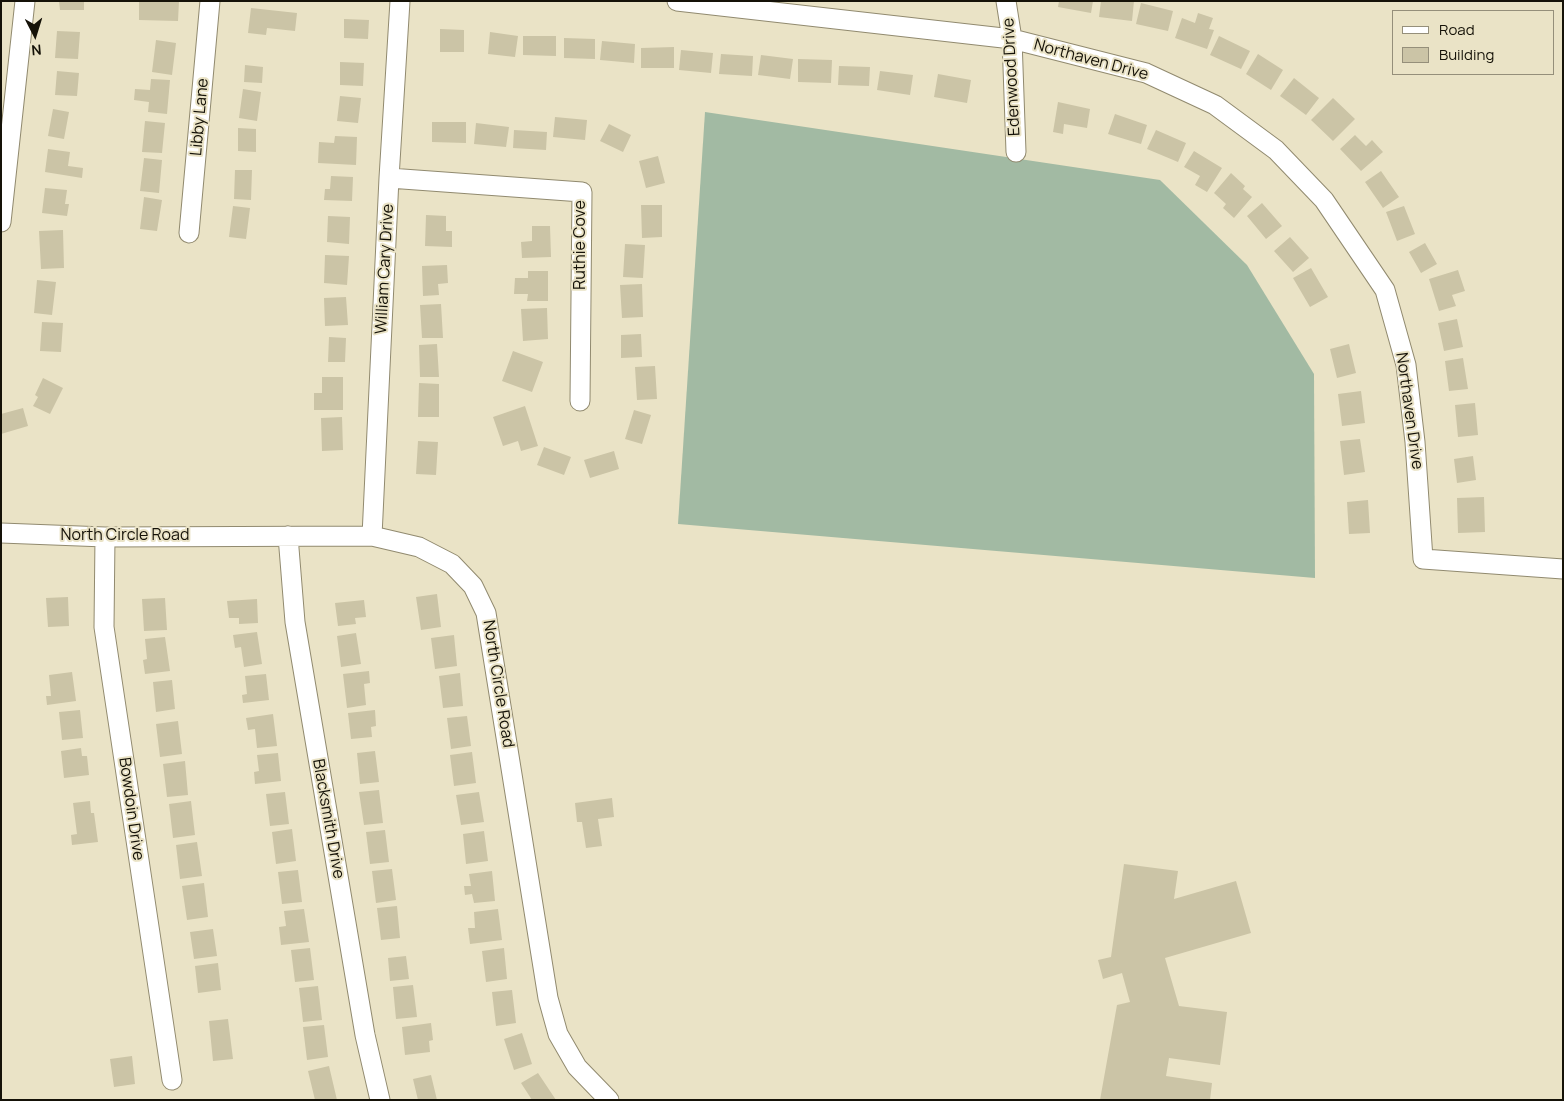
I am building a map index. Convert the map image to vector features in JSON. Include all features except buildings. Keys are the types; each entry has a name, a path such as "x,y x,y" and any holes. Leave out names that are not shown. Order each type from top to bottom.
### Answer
{"street":[{"path":"1,222 5,136 25,1"},
{"name":"Libby Lane","path":"189,233 210,1"},
{"name":"William Cary Drive","path":"372,536 389,178 400,1"},
{"name":"Edenwood Drive","path":"1006,1 1012,38 1016,152"},
{"name":"Northaven Drive","path":"686,2 1012,38 1146,73 1215,105 1276,150 1324,200 1385,290 1406,366 1416,442 1423,559 1563,569"},
{"name":"Ruthie Cove","path":"389,178 582,192 580,401"},
{"name":"North Circle Road","path":"1,533 105,537 372,536 419,546 452,564 472,586 486,614 548,998 558,1034 577,1067 609,1100"},
{"name":"Blacksmith Drive","path":"288,536 295,622 365,1035 380,1100"},
{"name":"Bowdoin Drive","path":"105,537 104,627 172,1080"}],"green space":[{"path":"705,112 1160,180 1247,265 1314,374 1315,578 678,524"}]}
